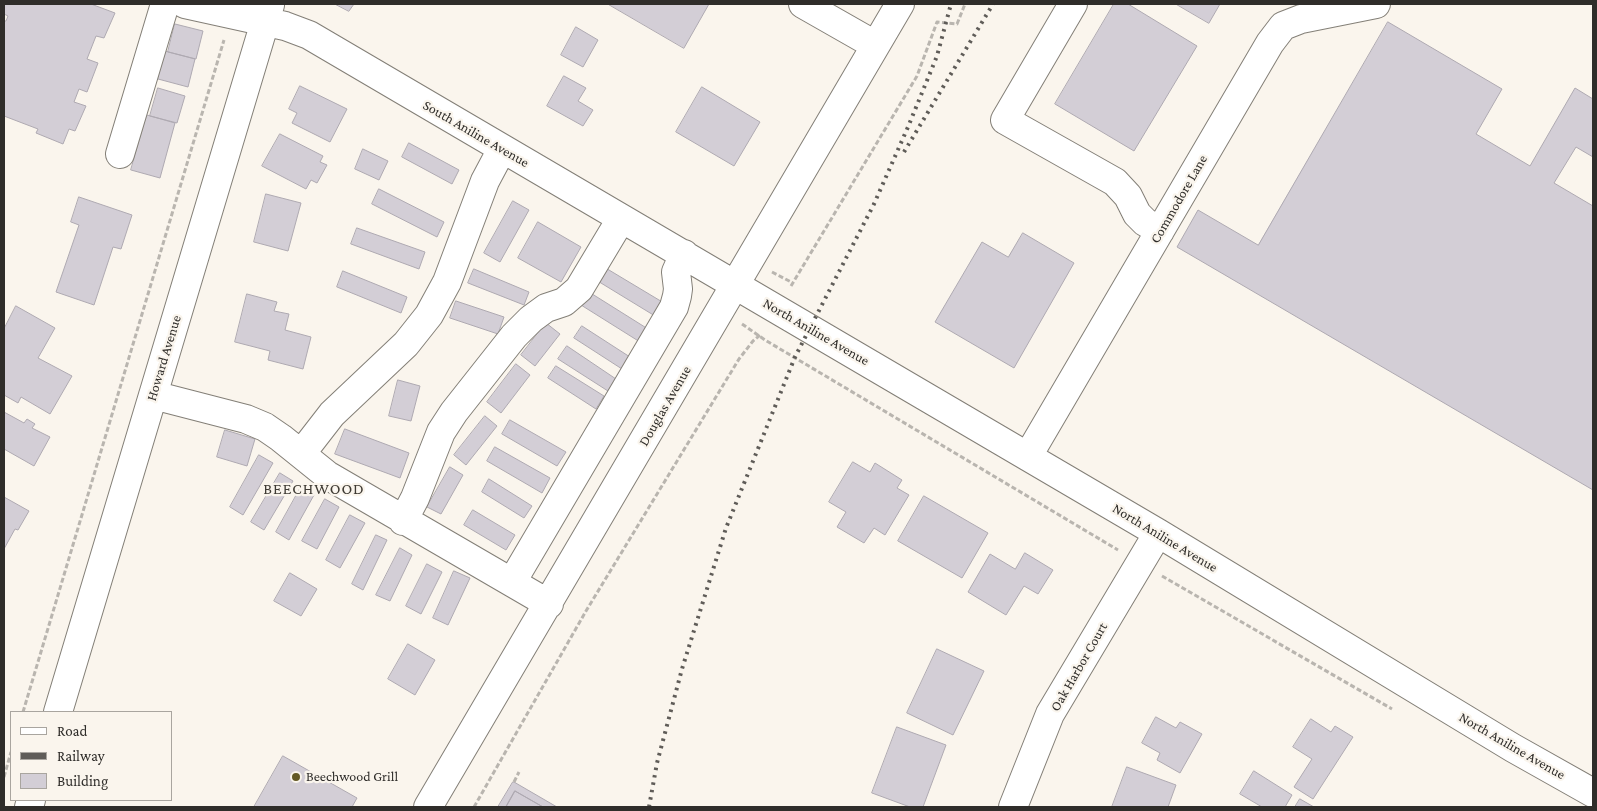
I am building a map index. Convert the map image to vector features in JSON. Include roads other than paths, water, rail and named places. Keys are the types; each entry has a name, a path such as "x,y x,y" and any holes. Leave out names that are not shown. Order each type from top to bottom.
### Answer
{"street":[{"path":"120,154 165,4"},
{"name":"South Aniline Avenue","path":"185,4 232,14 268,13 285,26 309,35 736,285"},
{"path":"803,4 875,45"},
{"name":"Douglas Avenue","path":"428,807 900,4"},
{"path":"1073,4 1005,120 1115,182 1128,196 1137,214 1145,222 1160,231"},
{"name":"Commodore Lane","path":"1028,456 1270,43 1283,26 1305,11 1376,4"},
{"name":"Howard Avenue","path":"58,711 268,13"},
{"path":"300,454 332,414 406,344 429,314 447,282 485,181 502,149"},
{"path":"403,520 415,498 441,432 454,412 514,336 531,319 546,308 564,302 579,289 621,219"},
{"path":"512,582 674,307 678,289 676,272 678,264 692,259"},
{"name":"North Aniline Avenue","path":"736,285 1158,533 1513,748 1593,793"},
{"path":"153,395 246,419 265,427 327,475 549,604"},
{"name":"Oak Harbor Court","path":"1013,807 1050,714 1158,533"}],"railway":[{"path":"649,807 657,763 682,669 726,528 795,357 874,204 908,127 937,56 951,4"},
{"path":"904,152 993,4"}],"place":[{"name":"Beechwood Grill","path":"296,777"}],"district":[{"name":"BEECHWOOD","path":"314,489"}]}
